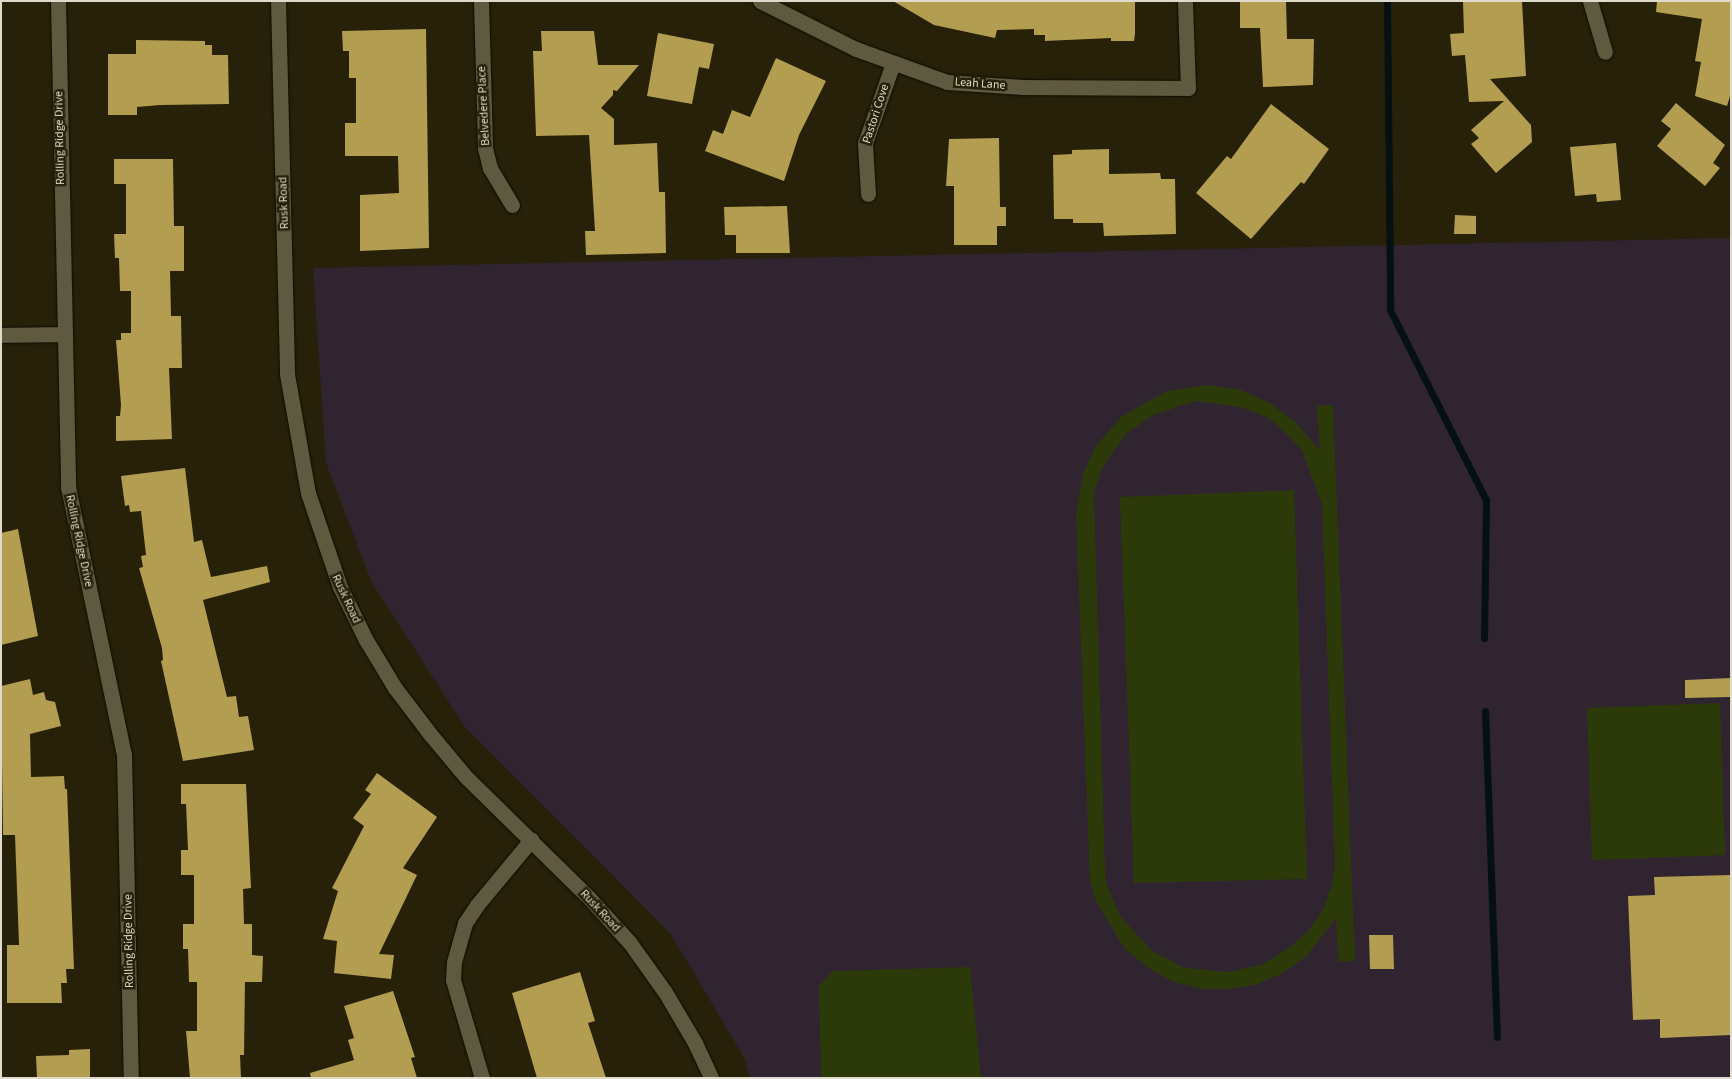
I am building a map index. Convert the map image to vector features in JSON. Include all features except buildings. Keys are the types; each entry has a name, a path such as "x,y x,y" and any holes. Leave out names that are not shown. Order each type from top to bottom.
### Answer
{"street":[{"name":"Rolling Ridge Drive","path":"58,1 62,334 68,487 124,754 131,1078"},
{"name":"Rusk Road","path":"278,1 287,374 296,434 326,552 366,640 395,688 466,777 531,840 630,943 675,1009 711,1078"},
{"name":"Belvedere Place","path":"481,1 486,148 490,168 512,205"},
{"name":"Leah Lane","path":"762,2 893,63 947,82 1023,87 1188,88 1185,1"},
{"path":"1590,1 1605,52"},
{"name":"Pastori Cove","path":"868,194 865,142 893,63"},
{"path":"1,334 62,334"},
{"path":"482,1078 453,980 454,962 466,923 473,911 531,840"}],"shaded area":[{"path":"1731,238 1731,1078 750,1078 745,1059 670,933 465,727 372,583 326,463 313,268"}],"green space":[{"path":"1208,385 1241,390 1270,403 1295,422 1320,450 1317,406 1333,405 1355,961 1338,962 1336,918 1305,958 1279,975 1254,985 1229,989 1203,989 1174,982 1150,969 1125,949 1096,901 1090,880 1076,515 1083,474 1096,446 1122,416 1167,391","holes":["1195,401 1240,407 1265,416 1280,427 1302,451 1322,504 1335,865 1332,885 1323,909 1309,930 1294,944 1264,964 1229,972 1185,968 1152,951 1120,916 1106,883 1094,493 1103,466 1126,434 1153,415"]},
{"path":"1294,490 1307,879 1134,883 1120,497"},
{"path":"1720,703 1725,855 1592,860 1587,708"},
{"path":"970,967 981,1078 821,1078 819,986 833,971"}],"waterway":[{"path":"1387,1 1390,310 1486,500 1484,638"},
{"path":"1485,711 1497,1037"}]}
